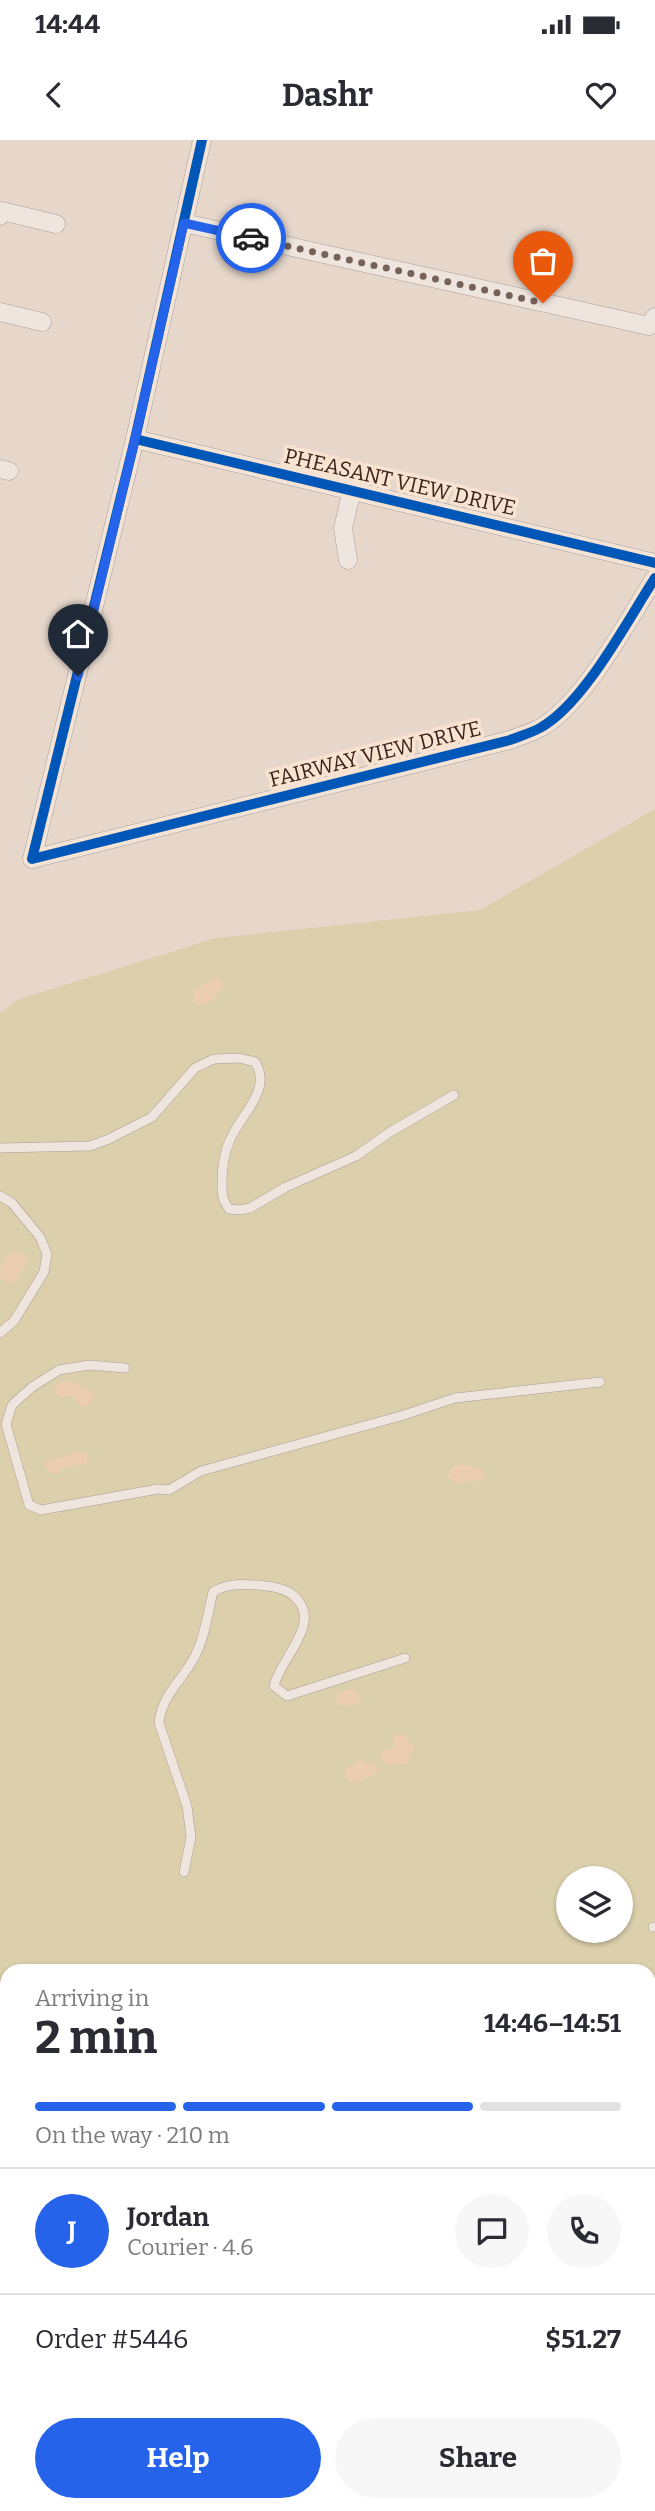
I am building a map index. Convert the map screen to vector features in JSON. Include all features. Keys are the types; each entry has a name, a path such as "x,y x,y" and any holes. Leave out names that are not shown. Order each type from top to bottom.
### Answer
{"street":[{"path":"135,439 202,140"},
{"path":"1,214 56,225"},
{"path":"184,223 652,322"},
{"path":"0,312 43,322"},
{"name":"PHEASANT VIEW DRIVE","path":"135,439 655,563"},
{"name":"FAIRWAY VIEW DRIVE","path":"135,439 33,859 510,740 541,727 564,710 583,689 655,578"},
{"path":"348,560 343,528 352,490"}],"lane":[{"path":"0,1148 90,1146 152,1117 195,1068 214,1059 239,1058 255,1062 260,1070 261,1086 230,1138 222,1175 222,1199 229,1209 240,1210 250,1208 286,1187 356,1156 390,1132 454,1095"},
{"path":"0,1196 12,1203 40,1237 47,1254 44,1272 14,1321 0,1333"},
{"path":"125,1368 89,1365 59,1370 32,1387 12,1405 6,1424 29,1505 41,1510 158,1489 169,1490 201,1471 404,1415 455,1398 600,1382"},
{"path":"184,1872 191,1837 187,1806 159,1723 160,1710 166,1696 196,1655 213,1592 222,1586 249,1584 274,1587 292,1593 302,1603 305,1612 299,1639 282,1666 274,1686 287,1696 405,1658"}],"shaded area":[{"path":"655,809 655,1964 0,1964 0,1013 20,999 216,938 480,910"}],"sand":[{"path":"216,978 222,981 223,988 206,1005 198,1005 193,1001 194,990"},
{"path":"14,1252 23,1254 28,1262 17,1280 9,1283 0,1278 1,1270 5,1260"},
{"path":"69,1381 93,1392 92,1401 86,1407 80,1406 72,1395 57,1395 55,1389 59,1383"},
{"path":"75,1451 88,1456 86,1464 66,1467 56,1474 49,1472 44,1465 47,1459 62,1458"},
{"path":"463,1464 482,1469 483,1478 478,1481 454,1483 448,1476 450,1470"},
{"path":"350,1689 357,1692 360,1701 349,1706 338,1705 338,1693"},
{"path":"399,1733 405,1735 414,1748 407,1763 392,1766 384,1762 381,1754 384,1750 393,1749 394,1737"},
{"path":"360,1760 377,1766 379,1772 360,1782 349,1781 345,1776 347,1767"}],"cycle path":[{"path":"202,140 135,439 32,859 510,740 540,728 573,700 588,681 655,578"},
{"path":"135,439 655,563"}],"way so far":[{"path":"251,238 543,303"}],"route":[{"path":"78,676 184,223 251,238"}]}
